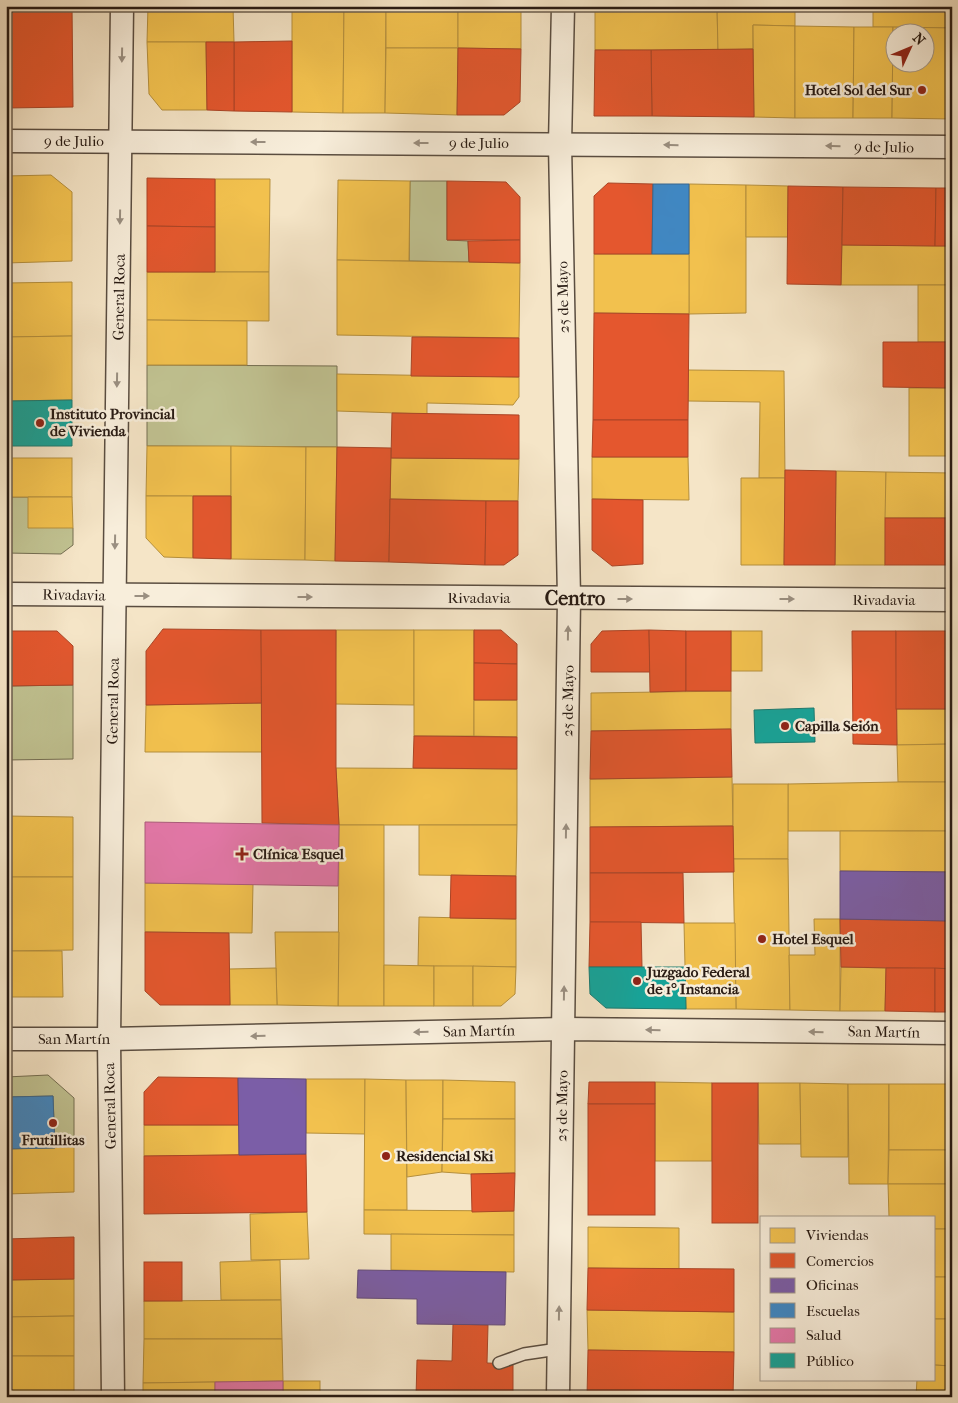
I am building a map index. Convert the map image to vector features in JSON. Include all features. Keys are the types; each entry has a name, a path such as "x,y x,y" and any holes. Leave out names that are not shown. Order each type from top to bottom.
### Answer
{"street":[{"name":"General Roca","path":"113,1397 109,1039 122,6"},
{"name":"25 de Mayo","path":"558,1397 569,598 560,144 563,6"},
{"name":"9 de Julio","path":"6,141 952,147"},
{"name":"Rivadavia","path":"6,594 952,600"},
{"name":"San Martín","path":"6,1039 109,1039 564,1029 952,1033"}],"lane":[{"path":"499,1363 524,1354 558,1349"}],"green space":[{"path":"410,181 447,181 447,240 468,241 469,262 409,261"},
{"path":"147,365 337,366 337,447 147,446"},
{"path":"6,497 28,497 73,528 73,545 61,554 6,553"},
{"path":"73,685 73,759 6,760 6,686"},
{"path":"48,1075 74,1098 74,1147 55,1148 53,1096 6,1097 6,1077"}],"building: Viviendas":[{"path":"148,6 233,6 234,42 147,42"},
{"path":"292,6 344,6 343,113 292,112"},
{"path":"344,6 386,6 385,113 343,113"},
{"path":"386,6 458,6 458,48 386,48"},
{"path":"458,6 521,6 521,49 458,48"},
{"path":"595,6 717,6 718,50 595,50"},
{"path":"717,6 795,6 795,26 753,25 753,49 718,50"},
{"path":"873,6 952,6 952,28 936,28 936,22 886,22 886,27 873,27"},
{"path":"753,25 795,26 795,118 754,117"},
{"path":"795,26 854,27 853,118 795,118"},
{"path":"854,27 886,27 886,72 893,72 892,118 853,118"},
{"name":"Hotel Sol del Sur","path":"936,28 952,28 952,119 892,118 893,72 936,72"},
{"path":"147,42 206,42 207,110 162,110 149,94"},
{"path":"386,48 458,48 457,115 385,113"},
{"path":"51,175 72,192 72,261 6,263 6,176"},
{"path":"215,179 270,179 269,272 215,272"},
{"path":"338,180 410,181 409,261 337,260"},
{"path":"689,184 746,185 746,313 689,314"},
{"path":"746,185 788,186 788,237 746,237"},
{"path":"842,245 952,246 952,285 841,285"},
{"path":"594,254 689,254 689,314 594,313"},
{"path":"337,260 520,263 519,338 337,335"},
{"path":"147,272 269,272 269,321 147,320"},
{"path":"72,282 72,336 6,337 6,283"},
{"path":"918,285 952,285 952,342 918,342"},
{"path":"147,320 247,321 247,365 147,365"},
{"path":"72,336 72,400 6,401 6,337"},
{"path":"688,370 784,371 785,478 759,478 760,402 688,401"},
{"path":"337,374 519,377 519,397 513,405 427,403 427,414 337,411"},
{"path":"909,388 952,388 952,456 909,456"},
{"path":"147,446 231,446 231,496 146,496"},
{"path":"231,446 306,447 305,560 231,559"},
{"path":"306,447 337,447 335,561 305,560"},
{"path":"592,457 688,457 689,500 592,499"},
{"path":"6,458 72,458 72,497 6,497"},
{"path":"391,458 519,459 518,501 390,499"},
{"path":"836,471 886,472 885,565 835,565"},
{"path":"886,472 952,473 952,518 885,518"},
{"path":"741,478 785,478 784,565 741,565"},
{"path":"146,496 193,496 193,558 164,557 146,538"},
{"path":"28,497 72,497 73,528 28,528"},
{"path":"336,630 414,630 414,705 335,704"},
{"path":"414,630 474,630 474,736 414,736"},
{"path":"731,631 762,631 762,671 731,671"},
{"path":"731,691 731,729 591,731 591,693"},
{"path":"474,700 517,700 517,737 474,736"},
{"path":"262,703 262,752 145,752 146,705"},
{"path":"896,709 952,709 952,744 897,745"},
{"path":"952,744 952,782 898,782 897,745"},
{"path":"336,768 517,769 517,825 339,825"},
{"path":"732,777 733,826 590,827 590,779"},
{"path":"952,782 952,831 788,831 788,784"},
{"path":"733,784 788,784 788,859 733,859"},
{"path":"6,816 73,817 73,877 6,877"},
{"path":"339,825 384,825 384,1006 338,1006"},
{"path":"419,825 517,825 516,876 419,875"},
{"path":"840,831 952,831 952,872 840,871"},
{"name":"Hotel Esquel","path":"733,859 788,859 790,1010 736,1009"},
{"path":"6,877 73,877 73,950 6,951"},
{"path":"145,883 253,884 252,933 145,932"},
{"path":"419,917 516,919 516,967 418,966"},
{"path":"814,919 840,919 840,1011 790,1010 789,955 815,955"},
{"path":"684,923 735,923 736,1009 686,1009"},
{"path":"275,932 339,932 338,1006 277,1005"},
{"path":"6,951 62,951 63,997 6,997"},
{"path":"384,965 434,966 434,1006 384,1006"},
{"path":"434,966 473,966 473,1006 434,1006"},
{"path":"473,966 516,967 515,994 501,1006 473,1006"},
{"path":"841,967 886,968 885,1011 840,1011"},
{"path":"276,968 277,1005 230,1005 229,969"},
{"path":"306,1079 365,1079 365,1134 306,1133"},
{"name":"Residencial Ski","path":"365,1079 406,1080 407,1210 364,1210"},
{"path":"406,1080 443,1080 442,1172 407,1177"},
{"path":"443,1080 515,1082 515,1119 443,1119"},
{"path":"655,1082 712,1083 712,1161 655,1161"},
{"path":"758,1083 800,1083 801,1144 759,1144"},
{"path":"800,1083 848,1084 848,1157 801,1157"},
{"path":"848,1084 889,1084 888,1184 849,1184"},
{"path":"889,1084 947,1084 952,1088 952,1150 889,1150"},
{"path":"443,1119 515,1119 515,1173 471,1174 442,1172"},
{"path":"144,1125 239,1125 239,1155 144,1156"},
{"path":"74,1147 74,1192 6,1194 6,1149"},
{"path":"889,1150 952,1150 952,1184 888,1184"},
{"path":"888,1184 952,1184 952,1229 936,1229 936,1216 889,1216"},
{"path":"364,1210 514,1211 514,1235 364,1234"},
{"path":"307,1212 309,1259 251,1260 250,1214"},
{"path":"588,1227 679,1228 679,1269 588,1268"},
{"path":"936,1229 952,1229 952,1277 936,1277"},
{"path":"391,1234 514,1235 514,1272 391,1270"},
{"path":"280,1260 281,1300 221,1300 220,1262"},
{"path":"936,1277 952,1277 952,1319 936,1319"},
{"path":"74,1279 74,1316 6,1317 6,1280"},
{"path":"281,1300 282,1339 144,1339 144,1301"},
{"path":"587,1310 734,1312 734,1352 588,1350"},
{"path":"74,1316 74,1356 6,1356 6,1317"},
{"path":"936,1319 952,1319 952,1366 936,1365"},
{"path":"144,1339 282,1339 283,1381 143,1383"},
{"path":"6,1356 74,1356 74,1395 6,1397"},
{"path":"936,1365 952,1366 952,1397 916,1397 917,1380 936,1380"},
{"path":"283,1381 320,1381 320,1397 283,1397"},
{"path":"215,1382 215,1397 143,1397 143,1383"},
{"path":"74,1395 74,1397 17,1397"}],"building: Comercios":[{"path":"6,6 72,6 73,107 6,108"},
{"path":"292,41 292,112 234,111 234,42"},
{"path":"206,42 234,42 234,111 207,110"},
{"path":"458,48 521,49 520,102 504,115 457,115"},
{"path":"753,49 754,117 652,116 651,50"},
{"path":"595,50 651,50 652,116 594,116"},
{"path":"147,178 215,179 215,227 147,226"},
{"path":"447,181 506,182 520,197 520,240 447,240"},
{"path":"608,183 653,184 652,254 594,254 594,196"},
{"path":"788,186 843,187 841,285 787,284"},
{"path":"843,187 936,188 935,246 842,245"},
{"path":"936,188 952,188 952,246 935,246"},
{"path":"147,226 215,227 215,272 147,272"},
{"path":"520,240 520,263 469,262 468,241"},
{"path":"594,313 689,314 688,420 593,420"},
{"path":"412,337 519,338 519,377 411,376"},
{"path":"883,342 952,342 952,388 883,387"},
{"path":"392,413 519,415 519,459 391,458"},
{"path":"593,420 688,420 688,457 592,457"},
{"path":"337,447 391,448 389,562 335,561"},
{"path":"785,470 836,471 835,565 784,565"},
{"path":"193,496 231,496 231,559 193,558"},
{"path":"390,499 486,501 485,565 389,562"},
{"path":"592,499 643,500 643,564 612,566 592,550"},
{"path":"486,501 518,501 518,555 504,565 485,565"},
{"path":"885,518 952,518 952,565 885,565"},
{"path":"163,629 261,630 262,703 146,705 146,651"},
{"path":"261,630 336,630 336,768 339,825 262,823"},
{"path":"474,630 501,630 517,644 517,664 474,663"},
{"path":"649,630 650,672 591,672 591,644 602,631"},
{"path":"649,630 686,631 686,691 650,692"},
{"path":"6,631 57,631 73,646 73,685 6,686"},
{"path":"686,631 731,631 731,691 686,691"},
{"path":"852,631 896,631 897,745 853,744"},
{"path":"896,631 952,631 952,709 896,709"},
{"path":"474,663 517,664 517,700 474,700"},
{"path":"731,729 732,777 590,779 591,731"},
{"path":"414,736 517,737 517,769 413,768"},
{"path":"733,826 734,872 590,873 590,827"},
{"path":"590,873 683,873 684,923 590,922"},
{"path":"451,875 516,876 516,919 450,918"},
{"path":"840,919 952,921 952,969 841,967"},
{"path":"590,922 641,922 642,967 589,967"},
{"path":"145,932 229,933 230,1005 160,1005 145,991"},
{"path":"886,968 935,968 935,1012 885,1011"},
{"path":"935,968 952,969 952,1012 935,1012"},
{"path":"158,1077 238,1078 239,1125 144,1125 144,1092"},
{"path":"589,1082 655,1082 655,1104 588,1104"},
{"path":"712,1083 758,1083 758,1223 712,1223"},
{"path":"588,1104 655,1104 655,1215 588,1215"},
{"path":"306,1154 307,1212 144,1214 144,1156"},
{"path":"515,1173 514,1211 472,1212 471,1174"},
{"path":"74,1237 74,1279 6,1280 6,1239"},
{"path":"144,1262 182,1262 182,1301 144,1301"},
{"path":"588,1268 734,1269 734,1312 587,1310"},
{"path":"453,1324 488,1325 487,1363 513,1364 513,1397 416,1397 417,1360 452,1361"},
{"path":"588,1350 734,1352 733,1397 587,1397"}],"building: Oficinas":[{"path":"840,871 952,872 952,921 840,919"},
{"path":"238,1078 306,1079 306,1154 239,1155"},
{"path":"358,1270 506,1272 505,1325 417,1324 417,1299 357,1298"}],"building: Escuelas":[{"path":"653,184 689,184 689,254 652,254"},
{"path":"53,1096 55,1148 6,1149 6,1097"}],"building: Salud":[{"name":"Clínica Esquel","path":"145,822 339,825 338,886 145,883"},
{"path":"283,1381 283,1397 215,1397 215,1382"}],"building: Público":[{"name":"Instituto Provincial de Vivienda","path":"72,400 72,446 8,446 8,401"},
{"name":"Capilla Seión","path":"814,708 815,742 755,743 754,710"},
{"name":"Juzgado Federal de 1° Instancia","path":"589,967 685,967 686,1009 606,1008 590,994"}],"place":[{"name":"Hotel Sol del Sur","path":"922,90"},
{"name":"Instituto Provincial de Vivienda","path":"40,423"},
{"name":"Capilla Seión","path":"785,726"},
{"name":"Clínica Esquel","path":"242,854"},
{"name":"Hotel Esquel","path":"762,939"},
{"name":"Juzgado Federal de 1° Instancia","path":"637,981"},
{"name":"Frutillitas","path":"53,1123"},
{"name":"Residencial Ski","path":"386,1156"}],"district":[{"name":"Centro","path":"575,598"}]}
